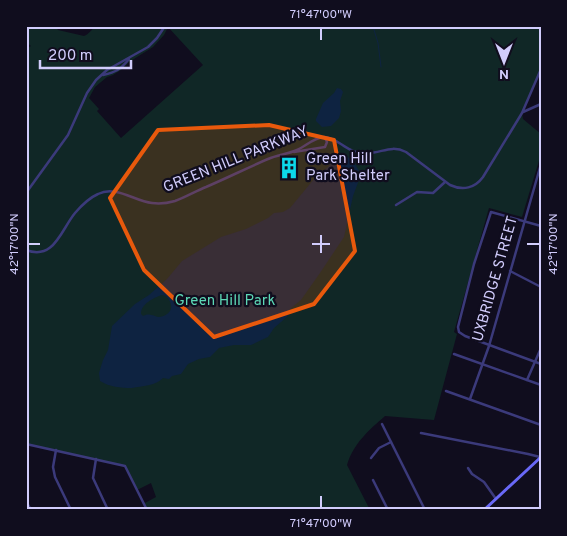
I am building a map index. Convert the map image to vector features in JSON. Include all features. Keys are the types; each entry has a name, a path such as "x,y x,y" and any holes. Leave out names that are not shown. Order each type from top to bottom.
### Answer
{"main road":[{"path":"484,510 541,457"}],"street":[{"path":"26,193 68,135 88,93 98,77 107,70 142,52 153,43 165,26"},
{"path":"98,77 118,70 134,55"},
{"name":"GREEN HILL PARKWAY","path":"28,250 40,252 51,248 75,213 87,201 100,193 119,192 139,200 154,203 174,201 273,157 298,150 324,137 330,138 352,151 370,153 391,148 401,150 454,187 471,187 479,183 522,113 541,69"},
{"path":"522,113 541,104"},
{"path":"288,153 325,147 327,142 324,137"},
{"name":"UXBRIDGE STREET","path":"470,399 489,346 541,164"},
{"path":"396,205 417,192 432,193 445,182"},
{"path":"541,226 491,212 458,326 459,332 465,336 541,364"},
{"path":"510,271 541,286"},
{"path":"527,380 541,348"},
{"path":"454,354 541,385"},
{"path":"446,391 541,425"},
{"path":"382,424 425,510"},
{"path":"421,433 541,457"},
{"path":"371,458 379,448 391,442"},
{"path":"26,444 125,466 147,510"},
{"path":"56,450 53,472 71,510"},
{"path":"96,459 93,478 108,510"},
{"path":"468,468 472,474 484,482 496,499"},
{"path":"373,480 388,510"},
{"path":"26,501 30,509"}],"highlighted area":[{"path":"269,125 334,140 355,251 314,304 214,337 144,270 110,198 158,130"}],"green space":[{"name":"Green Hill Park","path":"26,26 55,26 58,30 84,36 96,26 541,26 541,69 522,113 523,119 541,134 541,154 522,217 489,208 454,332 457,334 434,420 385,416 353,450 347,465 370,510 147,510 143,504 156,497 151,483 137,490 125,466 26,444 26,49 31,46 26,42","holes":["168,27 203,65 121,138 97,111 99,109 89,98 95,87 107,77 124,68 129,62 153,47 164,35"]}],"water":[{"path":"337,88 343,92 340,101 341,111 339,118 331,126 322,127 316,119 323,103"},
{"path":"339,154 346,156 354,162 359,171 359,180 353,196 344,237 301,300 290,309 288,316 274,328 268,337 251,345 234,345 219,348 210,357 188,364 181,374 172,376 169,379 163,378 156,383 123,388 111,386 100,381 99,373 108,350 112,326 135,304 149,295 167,279 182,261 221,237 246,229 274,213 283,212 290,208 314,179 329,166 333,158","holes":["162,295 166,296 171,303 171,309 167,314 159,317 143,316 141,314 143,307 148,302"]}],"waterway":[{"path":"375,26 374,30 378,43 381,67"}],"place":[{"name":"Green Hill Park Shelter","path":"289,168"}]}
